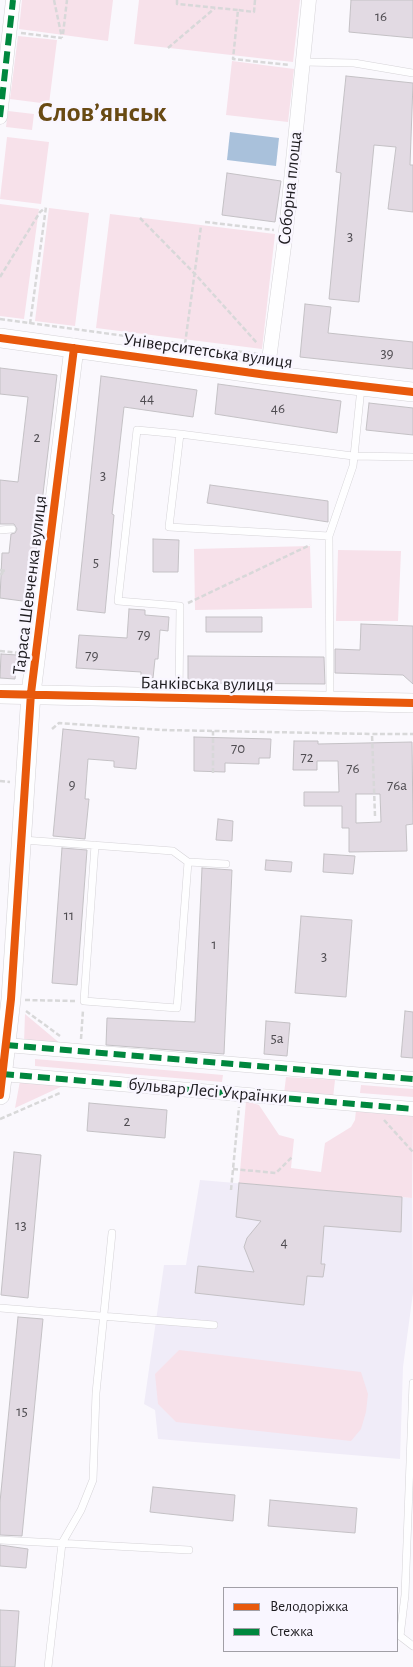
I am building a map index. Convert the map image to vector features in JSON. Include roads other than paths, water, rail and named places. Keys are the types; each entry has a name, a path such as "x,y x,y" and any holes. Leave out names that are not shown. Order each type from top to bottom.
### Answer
{"street":[{"path":"0,117 13,0"},
{"name":"Соборна площа","path":"267,375 286,231 309,0"},
{"name":"Університетська вулиця","path":"0,338 267,375 413,392"},
{"name":"Тараса Шевченка вулиця","path":"0,1095 4,1039 11,999 20,840 45,533 74,348"},
{"name":"Банківська вулиця","path":"0,694 413,703"},
{"name":"бульвар Лесі Українки","path":"4,1039 81,1051 413,1080"},
{"name":"бульвар Лесі Українки","path":"2,1074 413,1109"}],"lane":[{"path":"303,64 354,63 413,73"},
{"path":"330,701 329,536 353,466 362,385"},
{"path":"179,698 180,606 118,602 137,430 353,456 413,457"},
{"path":"180,434 169,527 329,536"},
{"path":"0,530 12,529"},
{"path":"20,840 173,851 188,862 226,864"},
{"path":"95,845 84,1001 177,1008 188,862"},
{"path":"48,1667 62,1543 81,1510 93,1480 96,1393 102,1317 112,1233"},
{"path":"0,1308 214,1325"},
{"path":"413,1383 411,1501 405,1596 400,1636 413,1646"},
{"path":"0,1540 189,1550"}],"water":[{"path":"230,132 279,138 276,166 227,160"}],"district":[{"name":"Слов’янськ","path":"102,113"}]}
